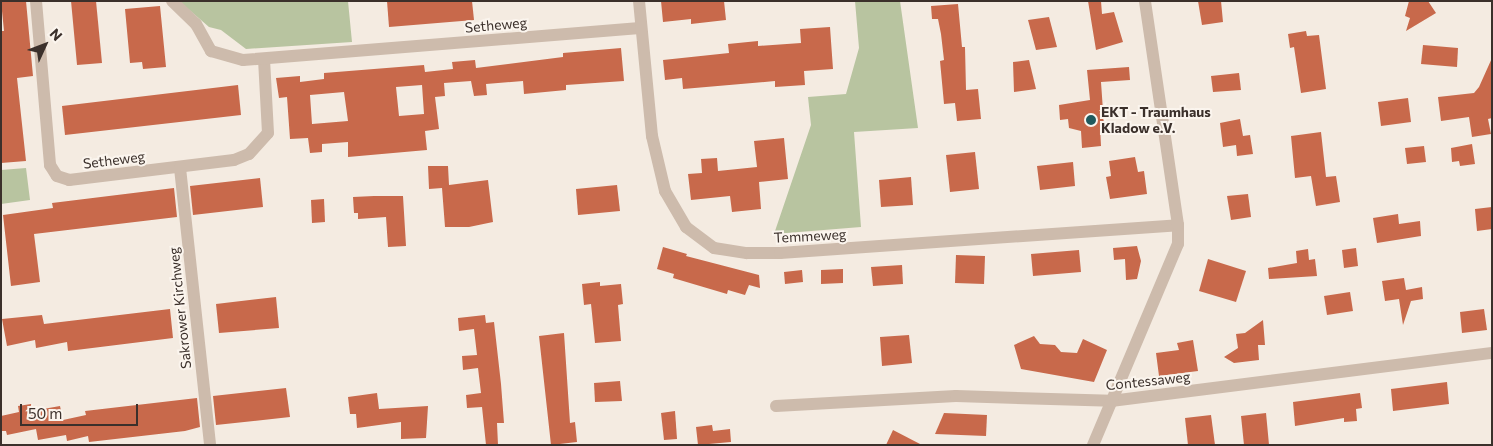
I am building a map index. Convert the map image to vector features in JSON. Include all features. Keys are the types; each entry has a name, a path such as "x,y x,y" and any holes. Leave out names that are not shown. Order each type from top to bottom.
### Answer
{"street":[{"name":"Setheweg","path":"36,1 50,165 56,176 69,180 180,168 234,160 249,154 260,145 268,133 270,118 264,60"},
{"name":"Setheweg","path":"172,1 196,24 211,52 243,60 264,60 640,28"},
{"name":"Temmeweg","path":"639,1 640,28 652,136 665,191 686,227 714,248 747,253 780,253 1178,225"},
{"path":"1093,445 1178,244 1178,225 1145,1"},
{"name":"Sakrower Kirchweg","path":"180,168 210,445"},
{"name":"Contessaweg","path":"776,406 956,396 1111,401 1492,354"}],"green space":[{"path":"179,1 348,1 352,42 246,49 221,30 209,27"},
{"path":"855,1 900,1 918,128 854,132 861,227 774,234 811,125 808,97 846,94 859,48"},
{"path":"26,168 30,200 1,204 1,170"}],"building":[{"path":"1,1 26,1 33,76 17,78 26,161 1,163 1,31 4,31"},
{"path":"71,1 96,1 102,63 77,65"},
{"path":"387,1 472,1 474,20 389,27"},
{"path":"661,1 724,1 726,20 691,24 691,19 663,22"},
{"path":"1088,1 1101,1 1102,14 1114,12 1123,42 1096,50"},
{"path":"1198,1 1221,1 1223,22 1202,25"},
{"path":"1409,1 1428,1 1436,13 1406,31 1410,18 1405,16"},
{"path":"958,4 962,47 965,47 966,90 978,89 981,119 957,121 955,103 944,104 940,61 944,60 941,34 938,19 932,19 931,6"},
{"path":"160,6 166,67 143,69 142,62 130,63 125,9"},
{"path":"1049,17 1057,47 1036,50 1028,20"},
{"path":"830,27 833,69 804,71 805,85 775,87 775,81 683,89 682,78 665,80 663,60 729,53 728,44 758,41 758,46 801,43 800,29"},
{"path":"1306,31 1307,36 1319,35 1326,89 1301,93 1294,47 1290,48 1288,34"},
{"path":"1423,45 1458,48 1457,67 1421,64"},
{"path":"621,48 624,81 566,85 566,90 524,94 523,81 486,84 487,95 474,96 471,81 444,83 445,96 435,97 439,129 425,131 427,150 348,157 348,142 322,144 322,152 310,153 308,138 290,139 287,97 279,98 276,78 300,76 300,82 324,79 324,73 424,65 425,72 453,69 452,62 475,60 476,68 563,57 563,53","holes":["422,85 424,114 399,116 396,87","344,92 348,121 312,124 310,95"]},
{"path":"1492,58 1492,118 1488,119 1491,134 1472,137 1469,117 1441,121 1438,97 1474,93 1479,87"},
{"path":"1029,60 1036,89 1014,92 1013,62"},
{"path":"1129,67 1130,80 1101,82 1104,125 1100,126 1101,146 1082,148 1081,131 1069,128 1068,119 1060,120 1059,105 1090,100 1087,70"},
{"path":"1239,73 1241,90 1213,92 1211,76"},
{"path":"238,85 241,115 65,135 62,106"},
{"path":"1408,98 1411,122 1381,126 1378,102"},
{"path":"1240,119 1243,136 1250,135 1253,154 1237,156 1236,145 1223,147 1220,123"},
{"path":"1321,132 1326,177 1336,176 1340,202 1316,206 1311,176 1295,178 1291,136"},
{"path":"784,138 788,179 759,182 761,209 732,212 730,196 691,200 688,174 702,173 701,159 717,158 718,171 757,167 754,141"},
{"path":"1472,144 1475,164 1460,166 1459,161 1452,162 1451,148"},
{"path":"1424,146 1426,162 1407,164 1405,148"},
{"path":"975,152 979,189 950,192 946,155"},
{"path":"1135,157 1138,172 1144,171 1147,194 1110,199 1106,177 1111,176 1109,161"},
{"path":"1073,162 1075,186 1040,190 1037,166"},
{"path":"428,166 448,166 449,185 488,180 493,222 469,227 445,227 442,188 429,189"},
{"path":"911,177 913,205 881,207 879,180"},
{"path":"260,178 263,207 193,215 190,186"},
{"path":"617,185 620,211 578,215 576,189"},
{"path":"174,188 177,217 34,234 40,282 11,286 3,215 53,208 52,203"},
{"path":"1248,194 1251,217 1231,220 1227,196"},
{"path":"403,196 406,246 388,247 386,217 358,219 358,213 354,213 353,197"},
{"path":"324,199 325,222 312,223 311,200"},
{"path":"1492,207 1492,229 1477,231 1475,209"},
{"path":"1398,214 1399,224 1420,221 1421,236 1377,243 1373,218"},
{"path":"1137,246 1141,261 1137,279 1126,280 1125,259 1114,260 1113,248"},
{"path":"663,247 687,254 686,256 759,275 760,288 749,285 745,295 728,290 727,294 673,278 674,274 657,269"},
{"path":"1356,248 1358,266 1344,268 1342,250"},
{"path":"1308,249 1309,260 1315,259 1317,276 1269,279 1268,268 1297,263 1296,251"},
{"path":"1079,250 1081,272 1033,276 1031,254"},
{"path":"956,255 985,256 984,284 955,283"},
{"path":"1208,259 1246,271 1236,302 1199,291"},
{"path":"902,265 903,284 873,286 871,267"},
{"path":"843,269 843,283 821,284 821,270"},
{"path":"802,270 803,282 785,284 784,272"},
{"path":"1404,278 1406,290 1422,287 1423,299 1411,301 1403,325 1399,299 1385,301 1382,281"},
{"path":"600,282 600,286 621,284 623,304 618,305 621,341 595,343 591,304 584,305 582,284"},
{"path":"1350,292 1353,311 1327,315 1324,296"},
{"path":"276,297 279,328 219,333 216,304"},
{"path":"170,309 173,338 68,351 67,342 36,348 35,340 7,346 2,319 42,315 44,324"},
{"path":"1484,309 1487,330 1462,333 1460,312"},
{"path":"485,315 486,323 494,322 501,384 504,423 497,423 498,445 486,445 482,407 467,408 466,395 481,393 478,368 463,370 462,356 477,355 474,329 459,331 458,318"},
{"path":"1263,320 1265,345 1258,345 1259,360 1234,363 1224,357 1238,348 1236,334 1245,333"},
{"path":"564,333 570,423 575,422 577,442 551,445 539,336"},
{"path":"909,335 912,363 882,366 880,337"},
{"path":"1034,336 1040,344 1055,345 1061,352 1077,353 1083,339 1107,350 1094,382 1021,369 1014,345"},
{"path":"1193,340 1198,371 1159,376 1156,353 1179,350 1177,343"},
{"path":"620,381 622,401 595,402 594,383"},
{"path":"1447,382 1449,404 1393,411 1391,389"},
{"path":"286,388 290,417 216,425 213,396"},
{"path":"377,393 379,409 428,406 426,438 401,439 401,422 357,428 356,414 350,414 348,397"},
{"path":"1360,393 1362,408 1356,409 1357,421 1344,422 1344,418 1295,426 1293,402"},
{"path":"197,398 200,427 185,431 89,442 88,436 67,441 66,435 38,440 36,429 7,435 6,431 1,431 1,416 19,412 18,406 31,404 32,411 60,406 63,420 86,415 85,411"},
{"path":"675,411 677,439 664,440 661,413"},
{"path":"944,413 987,415 986,436 935,434"},
{"path":"1266,413 1269,445 1244,445 1241,416"},
{"path":"1211,415 1215,445 1188,445 1185,418"},
{"path":"712,425 713,431 730,429 731,442 698,445 696,427"},
{"path":"893,430 922,445 886,445"}],"place":[{"name":"EKT - Traumhaus Kladow e.V.","path":"1091,120"}]}
